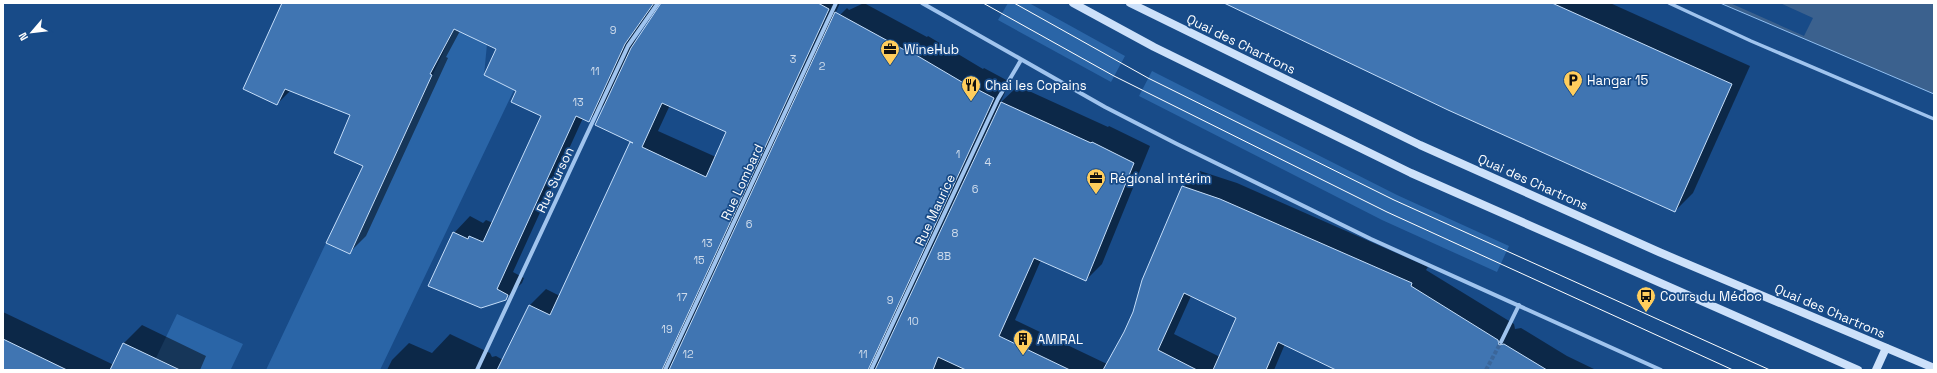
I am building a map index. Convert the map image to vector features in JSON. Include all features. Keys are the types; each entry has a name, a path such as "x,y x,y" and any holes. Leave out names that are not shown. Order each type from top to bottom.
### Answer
{"main road":[{"path":"1073,3 1154,47 1411,173 1858,370"},
{"name":"Quai des Chartrons","path":"1130,3 1427,148 1659,252 1934,368"},
{"path":"1876,370 1886,348"}],"street":[{"name":"Rue Surson","path":"477,370 628,46 658,3"},
{"name":"Rue Lombard","path":"666,370 836,3"},
{"path":"922,3 1105,107 1177,144 1371,240 1519,305 1661,370"},
{"path":"1669,3 1751,41 1934,119"},
{"name":"Rue Maurice","path":"871,370 998,99 1021,60"},
{"path":"1501,342 1519,305"}],"shaded area":[{"path":"1008,3 1029,3 1125,56 1111,82 998,20"},
{"path":"1720,3 1934,3 1934,94"},
{"path":"454,29 487,44 484,75 514,90 380,370 266,370 326,243 350,254"},
{"path":"1152,71 1397,195 1509,246 1497,272 1382,220 1139,96"},
{"path":"177,314 243,344 231,369 233,370 181,370 156,358"}],"pier":[{"path":"1730,3 1780,3 1813,18 1804,36"}],"building":[{"path":"282,3 654,3 625,44 589,122 576,116 497,289 508,295 506,300 481,308 428,286 453,232 468,239 469,236 483,242 541,116 511,102 516,91 484,75 496,49 454,29 430,74 432,75 350,254 326,243 363,166 334,153 350,115 285,89 277,105 243,89"},
{"path":"661,3 818,3 829,9 662,370 497,370 529,305 550,315 630,142 633,143 595,125 631,48","holes":["662,103 726,132 706,177 642,147"]},
{"name":"Hangar 15","path":"1224,3 1552,3 1732,84 1675,212 1448,110"},
{"path":"835,12 910,53 911,52 967,85 994,98 868,370 669,370"},
{"path":"1001,102 1091,143 1092,142 1134,163 1086,281 1034,258 999,336 1070,370 966,370 938,357 933,370 875,370"},
{"path":"1182,186 1220,199 1412,283 1411,286 1498,340 1499,345 1504,344 1547,370 1336,370 1278,342 1266,370 1213,370 1236,318 1184,293 1158,350 1197,370 1103,370 1133,312 1142,280"},
{"path":"3,339 67,370 3,370"},
{"path":"123,343 180,370 110,370"}],"tunnel":[{"path":"1486,370 1501,342"}],"tram line":[{"path":"983,3 1114,76 1387,212 1733,370"},
{"path":"1014,3 1148,78 1394,200 1770,370"}],"place":[{"name":"WineHub","path":"890,66"},
{"name":"Hangar 15","path":"1573,97"},
{"name":"Chai les Copains","path":"971,102"},
{"name":"Régional intérim","path":"1096,195"},
{"name":"Cours du Médoc","path":"1646,313"},
{"name":"AMIRAL","path":"1023,356"}]}
